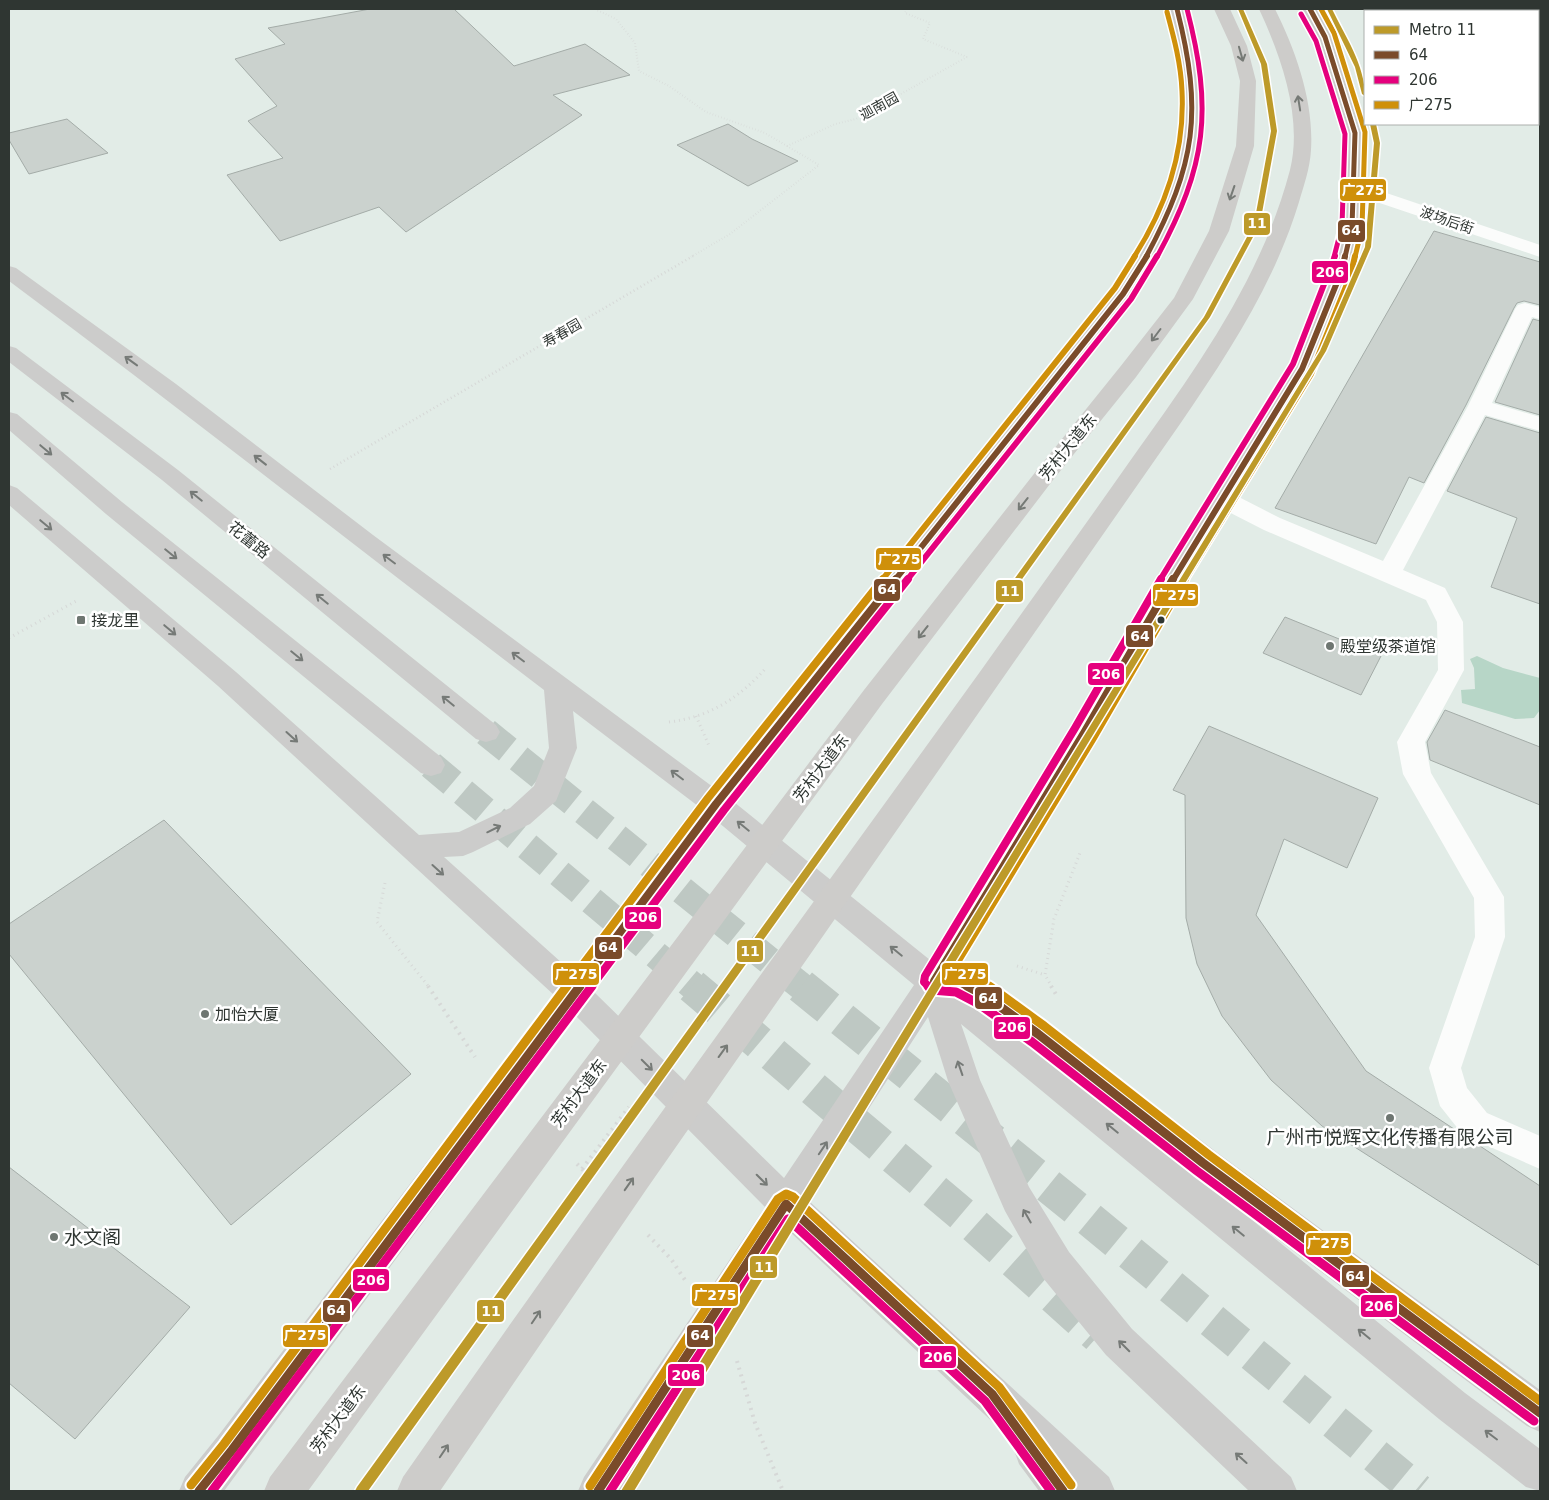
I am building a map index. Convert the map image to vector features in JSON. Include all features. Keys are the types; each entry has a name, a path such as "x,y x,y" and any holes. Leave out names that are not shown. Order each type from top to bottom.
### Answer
{"highway":[{"name":"芳村大道东","path":"284,1491 873,697 1183,299 1219,231 1245,146 1248,82 1239,46 1222,9"},
{"path":"416,1491 543,1306 1040,608 1217,353 1246,306 1266,264 1294,190 1303,151 1301,112 1295,75 1280,34 1267,9"}],"main road":[{"path":"199,1491 232,1450 576,994 716,804 1123,294 1151,251 1171,208 1192,133 1194,96 1187,40 1177,9"},
{"path":"598,1491 934,981 1306,360 1342,270 1352,227 1355,134 1335,65 1310,9"},
{"path":"9,272 168,388 297,489 716,804 1452,1406 1540,1473"},
{"name":"花蕾路","path":"9,352 170,475 486,732"},
{"path":"9,419 114,508 432,764"},
{"path":"9,493 227,679 576,994 786,1204 1094,1491"},
{"path":"413,847 464,844 520,816 546,793 563,748 557,686"},
{"path":"934,981 959,982 992,1000 1210,1169 1540,1413"},
{"path":"934,981 947,1030 964,1081 1017,1199 1056,1265 1119,1342 1277,1491"},
{"path":"992,1394 1063,1491"}],"street":[{"name":"波场后街","path":"1354,188 1540,252"},
{"path":"1388,574 1479,406 1525,308 1540,314"},
{"path":"1479,406 1540,424"},
{"path":"1223,499 1272,524 1436,594 1450,622 1451,670 1412,742 1417,774 1489,897 1490,937 1445,1068 1452,1095 1475,1124 1540,1153"}],"path":[{"path":"595,9 616,19 635,43 639,71 669,86 706,112 765,133 787,146"},
{"name":"迦南园","path":"787,146 835,124 856,119 967,57 923,39 930,23 904,13 907,9"},
{"name":"寿春园","path":"297,489 730,234 819,165 787,146"},
{"path":"9,638 113,582"},
{"path":"668,722 684,721 715,710 734,700 766,668"},
{"path":"1059,999 1045,975 1054,919 1080,853"},
{"path":"386,883 377,922 424,979 477,1061"},
{"path":"575,1163 589,1176"},
{"path":"644,1231 672,1259 687,1283"},
{"path":"733,1356 739,1364 755,1423 783,1491"}],"shaded area":[{"path":"1477,656 1503,668 1540,678 1540,710 1534,718 1515,719 1462,703 1461,690 1475,689 1474,668 1470,659"}],"building":[{"path":"370,9 454,9 514,66 585,44 630,75 553,95 582,115 406,232 379,207 280,241 227,175 283,158 248,121 277,106 235,59 285,44 268,28"},
{"path":"67,119 108,153 29,174 9,140 9,133"},
{"path":"728,124 752,139 798,161 748,186 677,145"},
{"path":"1434,231 1540,262 1540,305 1524,301 1517,303 1466,405 1424,483 1409,477 1376,544 1275,508"},
{"path":"1533,319 1540,321 1540,415 1495,402"},
{"path":"1486,417 1540,433 1540,604 1491,587 1517,518 1447,491"},
{"path":"1285,617 1381,656 1361,695 1263,653"},
{"path":"1445,710 1540,747 1540,805 1430,760 1427,742"},
{"path":"1209,726 1378,798 1347,868 1284,839 1256,915 1366,1071 1457,1131 1462,1137 1474,1142 1540,1186 1540,1266 1322,1126 1271,1080 1222,1016 1197,964 1186,918 1185,795 1173,790"},
{"name":"加怡大厦","path":"164,820 411,1074 231,1225 9,954 9,924"},
{"name":"水文阁","path":"9,1167 190,1307 75,1439 9,1383"}],"tunnel":[{"path":"486,732 802,987"},
{"path":"431,765 694,987"},
{"path":"692,986 964,1216 1098,1336"},
{"path":"801,986 1088,1218 1418,1491"}],"metro line":[{"name":"11","path":"361,1491 1207,317 1257,224 1274,131 1264,64 1240,9"},
{"name":"11","path":"1329,9 1358,67 1364,90"},
{"name":"11","path":"627,1491 1323,351 1368,247 1377,143 1373,125"}],"transit line":[{"name":"64","path":"199,1491 232,1450 716,804 1123,294 1164,224 1178,191 1188,158 1193,124 1193,89 1188,51 1177,9"},
{"name":"206","path":"212,1491 724,810 1131,299 1172,229 1187,195 1197,161 1202,126 1203,90 1198,51 1187,9"},
{"name":"64","path":"1310,9 1325,37 1355,133 1352,227 1342,270 1302,369 1169,586 1084,733 934,981 959,982 984,995 1038,1034 1203,1163 1540,1413"},
{"name":"广275","path":"1321,9 1334,33 1365,132 1362,228 1351,274 1311,374 1178,591 1093,738 951,972 963,973 989,986 1044,1026 1209,1155 1540,1401"},
{"name":"广275","path":"191,1485 224,1444 708,798 1115,288 1154,221 1168,189 1177,157 1182,124 1182,89 1177,52 1167,12"},
{"name":"206","path":"1301,14 1316,41 1345,134 1342,226 1332,267 1293,364 1160,581 1075,728 925,976 924,982 931,990 956,992 979,1004 1032,1042 1197,1171 1534,1421"},
{"name":"广275","path":"590,1486 778,1199 786,1194 793,1197 999,1387 1071,1485"},
{"name":"64","path":"598,1491 786,1204 992,1394 1063,1491"},
{"name":"206","path":"610,1491 788,1219 985,1401 1051,1491"}],"place":[{"name":"接龙里","path":"81,620"},
{"name":"殿堂级茶道馆","path":"1330,646"},
{"name":"加怡大厦","path":"205,1014"},
{"name":"广州市悦辉文化传播有限公司","path":"1390,1118"},
{"name":"水文阁","path":"54,1237"}]}
